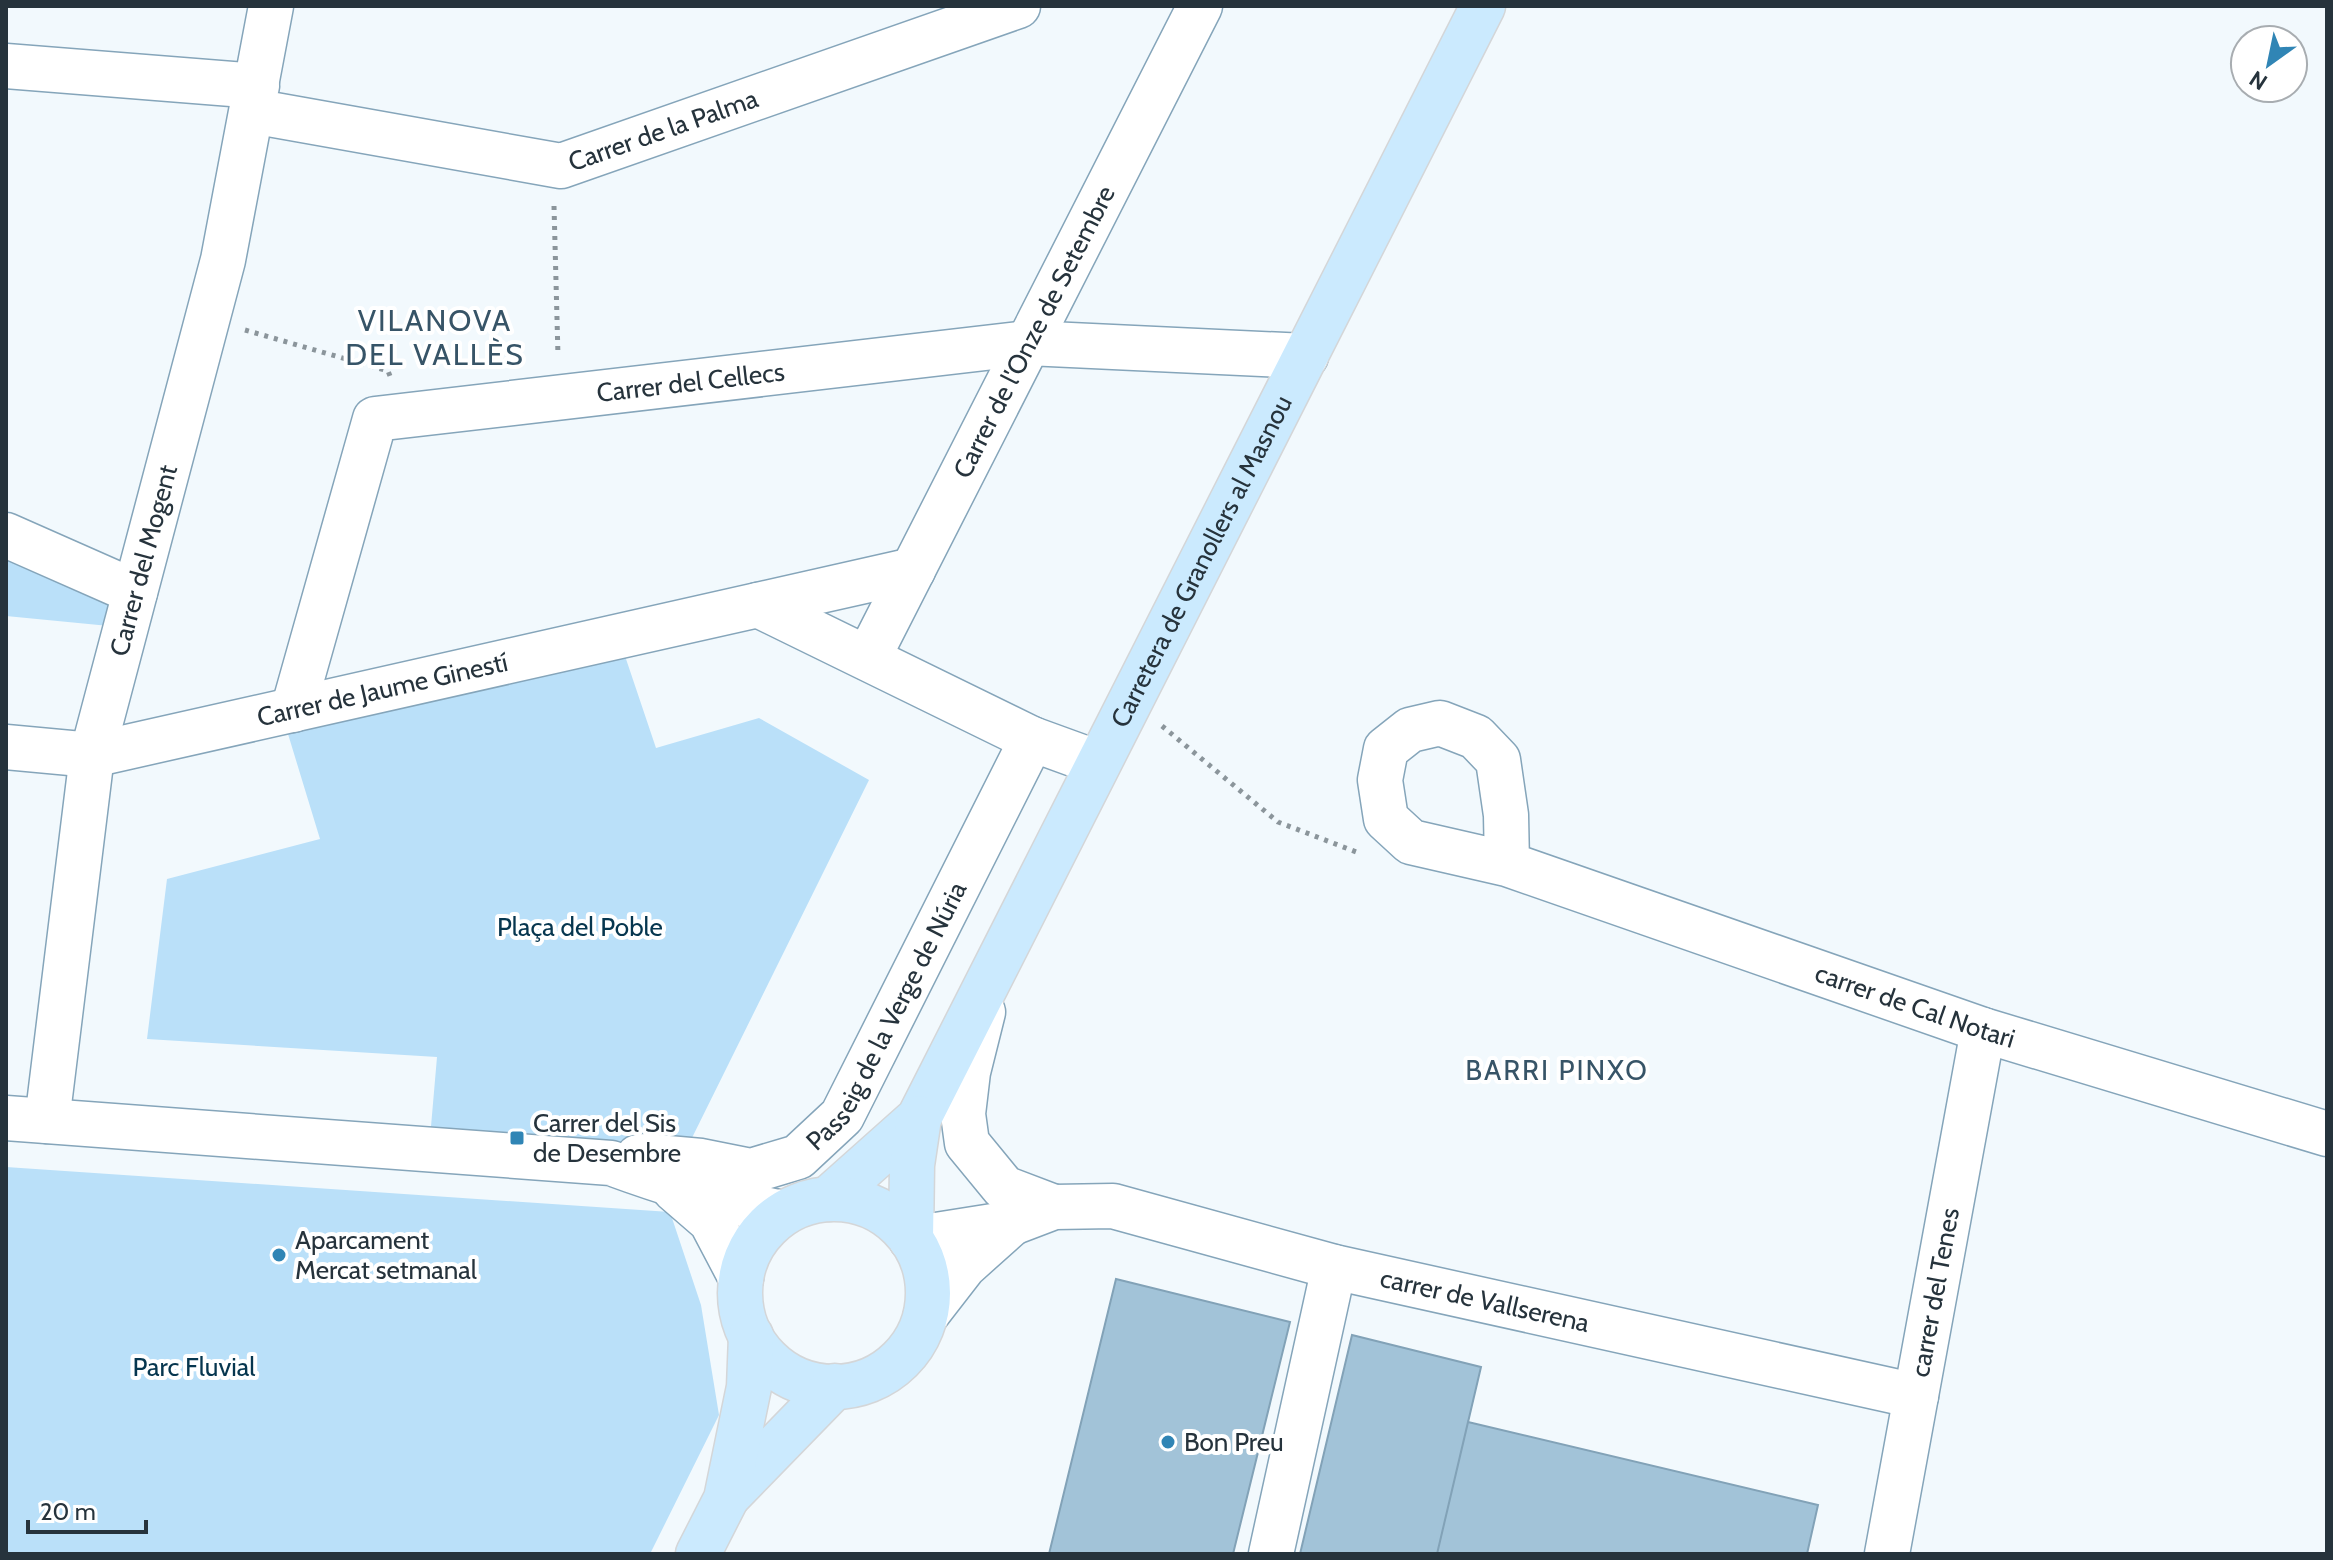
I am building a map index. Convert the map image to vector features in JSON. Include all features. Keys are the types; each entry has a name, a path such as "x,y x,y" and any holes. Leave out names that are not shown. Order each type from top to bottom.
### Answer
{"main road":[{"name":"Carretera de Granollers al Masnou","path":"911,1239 912,1165 919,1118 1483,6"},
{"name":"Carretera de Granollers al Masnou","path":"828,1199 919,1118"},
{"path":"828,1199 844,1199 875,1208 901,1227 911,1239 925,1268 928,1283 926,1315 913,1344 892,1368 863,1383 816,1385 786,1374 762,1353 751,1336 742,1310 741,1278 745,1263 760,1235 783,1213 797,1206 828,1199"},
{"path":"698,1554 726,1499 749,1387 751,1336"},
{"path":"726,1499 835,1386"}],"street":[{"name":"Carrer del Mogent","path":"26,1119 92,755 223,260 271,6"},
{"name":"Carrer de la Palma","path":"6,66 255,99 561,166 1018,6"},
{"name":"Carrer de l'Onze de Setembre","path":"868,658 1200,6"},
{"name":"Carrer del Cellecs","path":"293,710 375,419 1028,343 1306,356"},
{"path":"6,535 135,592"},
{"name":"Carrer de Jaume Ginestí","path":"6,747 92,755 913,570"},
{"path":"758,605 1032,739 1098,763"},
{"path":"1411,842 1386,819 1380,780 1386,749 1410,730 1440,723 1476,737 1498,760 1506,815 1507,864"},
{"name":"Passeig de la Verge de Núria","path":"611,1163 645,1156 701,1161 751,1171 798,1157 842,1116 1032,739"},
{"name":"carrer de Cal Notari","path":"1411,842 1507,864 1983,1030 2327,1134"},
{"name":"carrer de Vallserena","path":"992,977 968,1072 963,1114 967,1143 1004,1188 1054,1207"},
{"name":"carrer del Tenes","path":"1887,1554 1983,1030"},
{"path":"26,1119 611,1163 670,1185 783,1213"},
{"path":"670,1185 711,1221 741,1278"},
{"name":"carrer de Vallserena","path":"911,1239 1012,1223 1054,1207 1113,1206 1334,1267 1916,1396"},
{"name":"carrer de Vallserena","path":"926,1315 964,1266 1012,1223"},
{"path":"1271,1554 1334,1267"}],"path":[{"path":"553,165 559,397"},
{"path":"207,319 388,371 402,416"},
{"path":"1130,700 1278,822 1380,861 1411,842"}],"green space":[{"path":"6,555 117,601 109,626 6,616"},
{"name":"Plaça del Poble","path":"625,656 656,748 759,718 869,780 683,1156 430,1138 437,1057 147,1039 167,879 320,839 288,734"},
{"name":"Parc Fluvial","path":"6,1167 670,1212 701,1305 719,1415 650,1554 6,1554"}],"building":[{"name":"Bon Preu","path":"1116,1279 1290,1322 1233,1554 1049,1554"},
{"path":"1352,1335 1481,1367 1437,1554 1300,1554"},
{"path":"1468,1422 1818,1505 1807,1554 1437,1554"}],"place":[{"name":"Carrer del Sis de Desembre","path":"517,1138"},
{"name":"Aparcament Mercat setmanal","path":"279,1255"},
{"name":"Bon Preu","path":"1168,1442"}],"district":[{"name":"VILANOVA DEL VALLÈS","path":"435,337"},
{"name":"BARRI PINXO","path":"1557,1070"}]}
